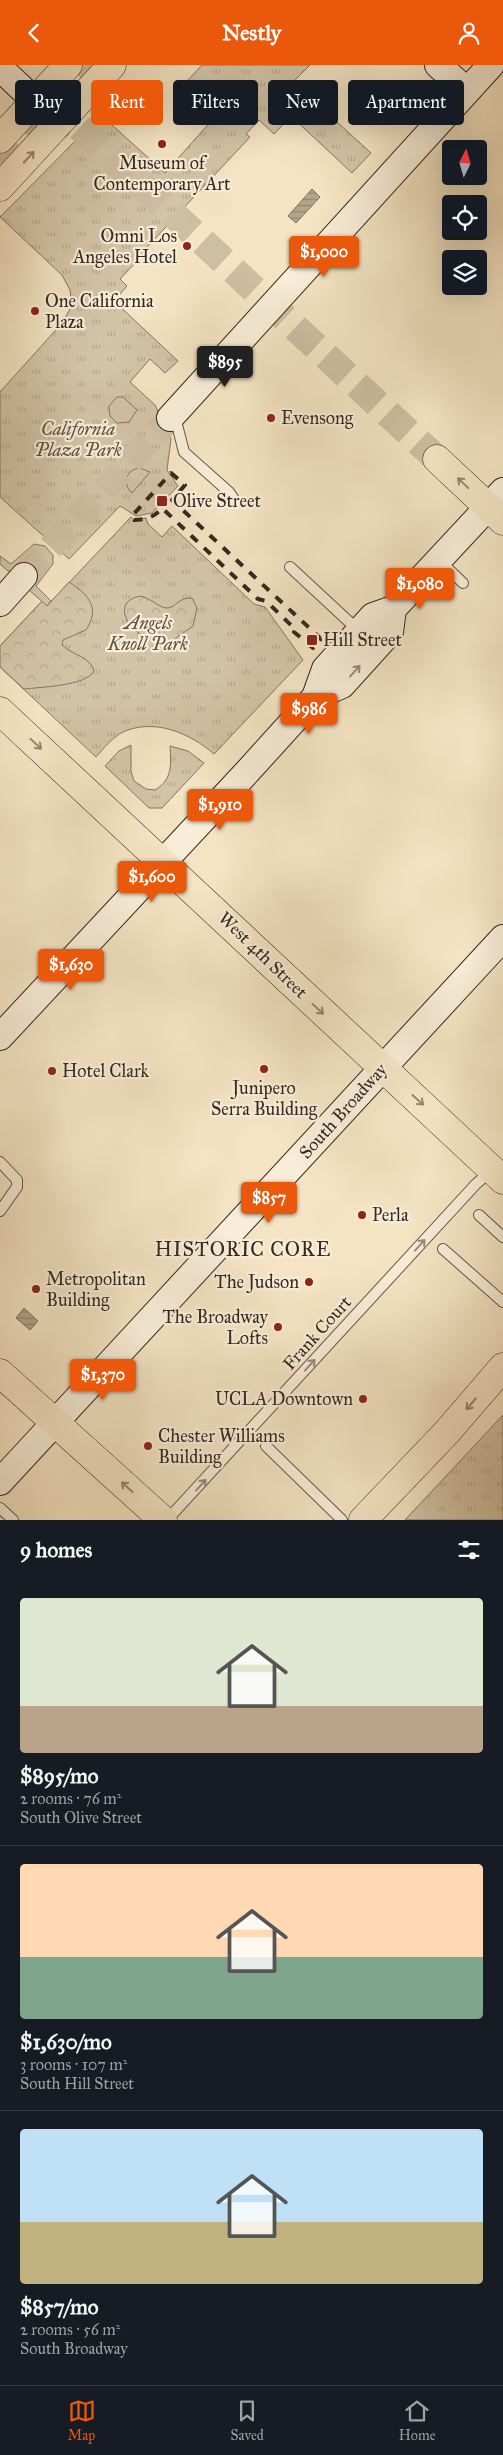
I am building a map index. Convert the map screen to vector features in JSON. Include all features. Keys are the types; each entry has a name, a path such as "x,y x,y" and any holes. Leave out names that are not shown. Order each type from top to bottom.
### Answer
{"main road":[{"path":"54,80 68,65"},
{"path":"0,187 112,65"},
{"path":"438,65 466,90"},
{"path":"172,416 466,90 491,65"},
{"path":"0,68 15,82"},
{"path":"0,139 15,123"},
{"path":"0,1037 315,697 325,669 373,616 394,609 439,560 498,506 437,459"},
{"path":"0,603 24,576"},
{"path":"315,697 342,685 390,632 394,609"},
{"name":"West 4th Street","path":"0,711 348,1037 383,1066 499,1172"},
{"name":"South Broadway","path":"0,1482 279,1183 383,1066 502,940"},
{"path":"363,1520 447,1432 503,1367"},
{"path":"0,1373 163,1520"}],"lane":[{"path":"172,416 184,452 229,492 236,502"},
{"path":"439,560 463,583"},
{"path":"290,567 359,631"},
{"path":"0,1162 17,1180 17,1187 0,1211"},
{"name":"Frank Court","path":"167,1520 476,1184 499,1172"},
{"path":"479,1215 502,1234"},
{"path":"443,1249 503,1302"},
{"path":"266,1446 342,1520"},
{"path":"0,1508 14,1520"}],"green space":[{"name":"California Plaza Park","path":"202,65 310,65 295,80 268,80 268,125 282,125 274,134 258,121 258,80 188,80"},
{"name":"California Plaza Park","path":"338,123 371,153 352,173 301,125 338,125"},
{"name":"California Plaza Park","path":"91,125 112,125 165,173 208,125 254,125 246,134 250,137 136,259 138,260 120,279 127,286 114,301 178,361 165,373 150,359 130,382 155,405 171,439 167,470 178,486 152,513 136,516 120,506 69,559 0,497 0,392 63,322 71,307 71,298 70,290 62,275 0,217"},
{"path":"117,397 123,397 137,410 129,422 117,423 110,416 109,406"},
{"path":"140,468 150,472 132,493 127,485 127,477 132,471"},
{"name":"Angels Knoll Park","path":"131,517 134,520 146,518 148,524 162,537 172,526 254,604 265,607 303,660 214,754 182,734 158,727 146,727 133,728 121,733 96,757 0,667 0,646 42,601 47,606"},
{"path":"34,544 45,546 53,555 53,564 36,586 51,601 47,606 29,590 15,571 8,571 0,564 0,556 11,564"},
{"path":"69,582 87,597 92,608 92,615 86,630 63,640 62,645 89,662 94,671 82,680 73,683 24,689 0,667 0,646 42,601 47,606"},
{"path":"140,596 166,608 172,607 183,599 192,598 197,608 193,626 169,643 149,638 139,633 129,623 124,610 126,604 131,599"},
{"path":"131,745 131,771 134,781 146,789 155,790 161,786 168,776 170,771 170,746 188,751 204,763 162,808 149,808 105,766 119,751"},
{"path":"503,1415 503,1520 405,1520"}],"shaded area":[{"path":"312,189 320,197 296,223 288,216"},
{"path":"24,1308 38,1321 30,1330 16,1318"}],"tunnel":[{"path":"0,163 91,65"},
{"path":"77,125 437,459"},
{"path":"24,576 170,418"}],"railway":[{"path":"171,473 185,485 172,500 319,637 320,640 313,648 294,632 296,630 266,601 258,599 162,508 156,514 146,519 134,520 131,517 171,473"}],"place":[{"name":"Museum of Contemporary Art","path":"162,144"},
{"name":"Omni Los Angeles Hotel","path":"187,246"},
{"name":"One California Plaza","path":"35,311"},
{"name":"Evensong","path":"271,418"},
{"name":"Olive Street","path":"162,501"},
{"name":"Hill Street","path":"312,640"},
{"name":"Junipero Serra Building","path":"264,1069"},
{"name":"Hotel Clark","path":"52,1071"},
{"name":"Perla","path":"362,1215"},
{"name":"The Judson","path":"309,1282"},
{"name":"Metropolitan Building","path":"36,1289"},
{"name":"The Broadway Lofts","path":"278,1327"},
{"name":"UCLA Downtown","path":"363,1399"},
{"name":"Chester Williams Building","path":"148,1446"}],"district":[{"name":"HISTORIC CORE","path":"243,1249"}]}
